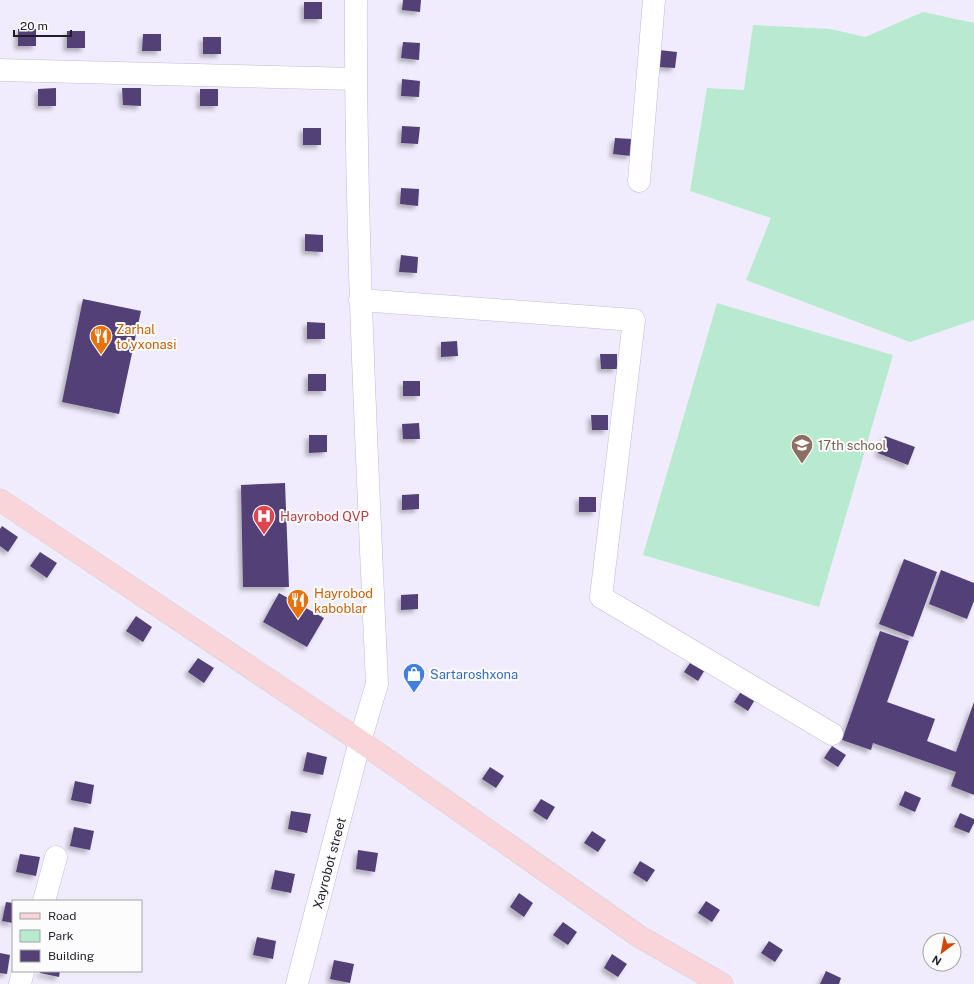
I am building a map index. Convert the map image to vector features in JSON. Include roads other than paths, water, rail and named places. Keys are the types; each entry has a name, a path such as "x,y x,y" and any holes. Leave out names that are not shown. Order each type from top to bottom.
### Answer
{"main road":[{"path":"0,500 360,741 640,937 722,984"}],"street":[{"name":"Xayrobot street","path":"297,984 360,741 378,684 360,300 356,0"},
{"path":"639,181 654,0"},
{"path":"0,70 356,79"},
{"path":"360,300 634,320 601,597 832,734"},
{"path":"44,900 56,857"},
{"path":"20,984 23,972"}],"place":[{"name":"Zarhal to'yxonasi","path":"101,356"},
{"name":"17th school","path":"802,464"},
{"name":"Hayrobod QVP","path":"264,536"},
{"name":"Hayrobod kaboblar","path":"298,620"},
{"name":"Sartaroshxona","path":"414,694"}]}
